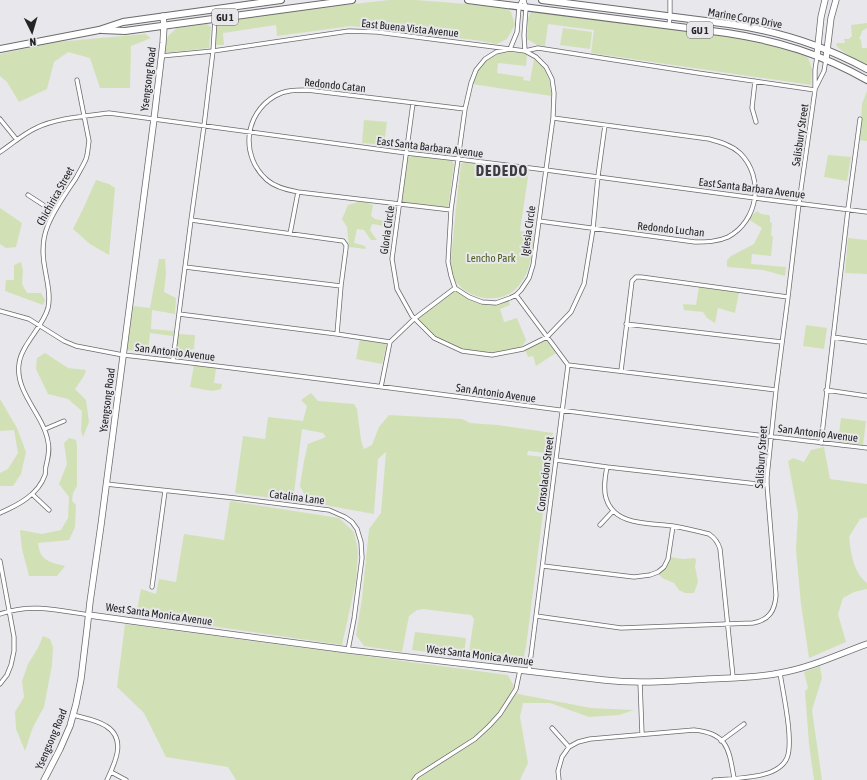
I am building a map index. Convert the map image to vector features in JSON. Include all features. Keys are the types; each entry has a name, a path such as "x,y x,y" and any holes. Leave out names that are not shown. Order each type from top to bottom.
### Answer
{"main road":[{"name":"GU 1","path":"0,49 98,30 123,22 281,0"},
{"name":"GU 1","path":"98,30 125,31 352,0"},
{"name":"GU 1","path":"468,0 727,33 754,38 816,55 867,80"},
{"name":"Marine Corps Drive","path":"542,0 756,28 782,34 827,49 867,69"},
{"path":"816,55 821,17 825,0"},
{"path":"826,59 831,18 836,0"},
{"name":"Ysengsong Road","path":"44,780 60,749 73,716 81,679 154,119 164,26 162,16"},
{"name":"West Santa Monica Avenue","path":"89,614 348,650 616,682 733,678 780,673 811,665 867,644"}],"street":[{"path":"510,49 516,32 519,7 523,0"},
{"path":"523,0 526,8 524,35 525,51 538,48 815,90"},
{"path":"669,26 670,0"},
{"path":"173,360 204,126 215,19"},
{"name":"East Buena Vista Avenue","path":"161,56 349,31 377,32 510,49"},
{"name":"Iglesia Circle","path":"455,288 448,262 451,210 470,83 476,70 484,59 496,52 510,49 525,51 536,57 546,67 552,79 554,93 553,118 533,265 529,278 516,295"},
{"name":"Salisbury Street","path":"536,616 621,628 753,623 767,617 776,603 767,486 776,390 799,203 815,90 816,55"},
{"name":"Salisbury Street","path":"815,90 824,71 826,59"},
{"name":"Chichirica Street","path":"0,513 16,506 32,494 39,486 45,474 49,452 45,429 22,388 18,377 19,363 23,352 48,308 49,296 42,251 44,236 54,212 82,167 88,150 89,141 77,80"},
{"path":"756,81 752,108 756,122"},
{"name":"Redondo Catan","path":"451,210 298,192 281,188 267,180 256,168 250,152 249,132 253,120 262,106 275,96 291,90 307,90 465,109"},
{"name":"Gloria Circle","path":"413,103 392,259 397,289 414,319 434,338 462,351 492,355 523,349 547,337 571,312 584,284 593,229 605,125"},
{"name":"East Santa Barbara Avenue","path":"0,152 36,128 51,122 109,113 867,212"},
{"name":"Redondo Luchan","path":"539,221 695,242 711,242 727,237 741,228 750,214 755,198 755,182 750,166 740,153 726,144 710,139 553,118"},
{"path":"0,119 16,140"},
{"path":"821,443 826,390 860,119"},
{"path":"290,234 298,192"},
{"path":"28,195 54,212"},
{"path":"191,220 340,240 345,243 346,248 337,334"},
{"path":"185,267 341,286"},
{"path":"620,371 632,281 636,277 639,276 788,297"},
{"path":"381,387 390,342 414,319 455,288 469,297 482,302 496,303 516,295 568,365 776,390"},
{"name":"San Antonio Avenue","path":"0,311 29,319 64,341 76,346 123,355 173,360 562,411 867,448"},
{"path":"179,314 390,342"},
{"path":"626,324 782,342"},
{"path":"833,337 867,342"},
{"name":"Consolacion Street","path":"529,671 568,365"},
{"path":"826,390 867,396"},
{"path":"45,429 64,421"},
{"path":"556,460 767,486"},
{"path":"607,467 604,488 605,497 613,511 621,517 634,522 673,526 709,534 718,543 720,549 733,678"},
{"name":"Catalina Lane","path":"106,484 329,510 345,517 358,529 362,558 354,619 348,650"},
{"path":"152,587 165,491"},
{"path":"32,494 49,510"},
{"path":"600,525 613,511"},
{"path":"543,566 634,577 650,575 658,572 668,559 673,526"},
{"path":"0,561 14,637 14,651 11,665 7,675 0,684"},
{"path":"0,614 9,610 44,607 89,614"},
{"path":"414,780 417,776 475,739 489,726 500,714 516,689 520,670"},
{"path":"714,780 760,776 782,766 787,758 789,734 780,673"},
{"path":"640,682 642,734"},
{"path":"73,716 106,726 114,732 118,742 118,752 107,780"},
{"path":"721,740 744,724"},
{"path":"552,728 569,747"},
{"path":"559,780 558,771 562,757 569,747 578,742 590,739 694,730 705,731 716,735 721,740 729,752 734,778"},
{"path":"111,772 126,780"}],"green space":[{"path":"390,0 416,0 505,7 511,12 515,25 507,39 497,44 475,40 351,26 277,36 276,25 223,33 224,45 215,45 216,27 220,21"},
{"path":"531,12 738,37 798,51 808,58 812,69 811,85 591,53 594,30 548,24 545,46 537,45 527,39 528,18"},
{"path":"867,23 867,28 862,31 859,38 861,40 862,48 867,48 867,65 846,54 836,45 837,43 845,43 844,39 850,39 850,37 852,37 851,25"},
{"path":"207,24 211,27 209,48 164,53 168,36 177,28"},
{"path":"563,28 592,32 590,49 560,45"},
{"path":"145,34 151,38 131,46 130,88 100,88 90,58 68,52 54,62 47,89 19,102 7,82 0,76 0,54 57,42"},
{"path":"510,52 523,53 527,55 526,66 498,63 497,73 524,77 523,80 530,81 534,59 544,68 549,80 552,96 472,84 478,70 485,61 495,55"},
{"path":"867,91 867,141 860,140 862,104"},
{"path":"364,120 387,122 384,145 362,143"},
{"path":"828,155 851,157 847,181 824,177"},
{"path":"413,156 452,161 454,164 448,208 402,202 408,157"},
{"name":"Lencho Park","path":"464,162 529,170 520,231 534,233 530,262 527,273 522,281 515,290 507,295 492,298 476,296 462,289 453,276 451,258 461,164"},
{"path":"96,180 109,184 115,188 109,255 90,244 73,229"},
{"path":"362,201 373,205 371,216 375,219 394,223 395,228 372,224 370,230 377,240 371,240 364,230 357,229 354,243 365,246 366,249 349,247 347,227 342,219 348,205"},
{"path":"0,208 22,223 16,247 6,248 0,244"},
{"path":"757,211 761,214 769,215 770,222 772,223 771,236 773,236 771,256 752,254 751,264 786,267 785,276 763,270 727,267 727,260 731,256 754,244 762,228 748,219"},
{"path":"848,238 867,240 867,274 845,273"},
{"path":"159,259 165,259 166,274 164,292 176,298 175,314 152,310 151,329 174,331 173,336 150,333 148,352 127,350 133,306 150,308"},
{"path":"21,262 23,270 22,284 27,293 41,293 45,300 43,305 5,291 6,280 14,280 14,265"},
{"path":"699,287 739,292 735,313 718,308 715,323 707,318 703,312 684,310 683,304 696,305"},
{"path":"456,289 482,303 508,300 510,305 500,309 504,322 517,318 526,340 522,347 492,354 462,349 435,337 417,319"},
{"path":"806,325 827,328 824,349 803,346"},
{"path":"178,334 195,335 194,349 185,350 184,357 175,356"},
{"path":"360,338 387,343 382,364 356,359"},
{"path":"546,340 556,353 536,366 533,356 528,357 525,350"},
{"path":"45,353 68,368 86,370 84,376 75,389 86,400 89,422 83,437 81,431 82,411 68,399 48,394 36,369 37,358"},
{"path":"194,365 216,368 214,383 222,384 221,389 212,391 190,387"},
{"path":"311,393 318,401 354,404 357,409 361,440 364,449 372,445 379,427 389,415 462,419 470,423 497,425 553,433 551,455 528,451 527,455 550,458 526,647 523,660 516,665 468,658 474,619 471,615 423,609 417,610 409,616 402,652 364,646 356,635 362,599 369,529 381,513 386,452 378,459 374,514 308,502 300,486 308,444 326,437 323,433 302,429 293,501 235,493 243,436 265,439 268,417 303,421 307,406 301,400"},
{"path":"0,399 17,428 26,452 21,474 13,486 0,485 0,473 8,469 18,453 14,430 0,431"},
{"path":"841,418 866,421 863,445 838,442"},
{"path":"69,438 76,440 77,446 77,486 73,493 72,501 76,505 75,527 69,540 38,543 41,554 46,560 65,566 57,576 29,576 22,549 20,530 42,534 61,530 68,518 69,497 59,484 67,464 64,443"},
{"path":"824,447 830,479 867,484 867,517 860,519 849,537 856,568 862,579 867,583 867,589 854,592 843,598 838,614 846,642 809,658 801,604 796,550 798,514 788,461 793,458 804,462 811,450"},
{"path":"230,501 339,518 354,532 358,551 356,581 342,645 136,615 141,589 156,594 159,579 176,582 184,534 224,540"},
{"path":"670,557 683,559 695,558 698,582 694,593 685,593 679,590 674,583 662,578 658,573"},
{"path":"125,624 508,675 518,694 591,708 634,710 619,715 589,717 550,703 523,703 520,717 528,763 520,780 236,780 228,767 166,757 144,713 117,687"},
{"path":"415,632 466,638 464,656 412,650"},
{"path":"43,636 50,639 53,647 52,665 44,707 33,727 25,751 16,729 15,712 24,697 22,681 28,664 38,648"},
{"path":"820,666 822,678 812,710 822,780 814,780 809,744 805,691 808,688 804,672"}],"district":[{"name":"DEDEDO","path":"502,171"}]}
